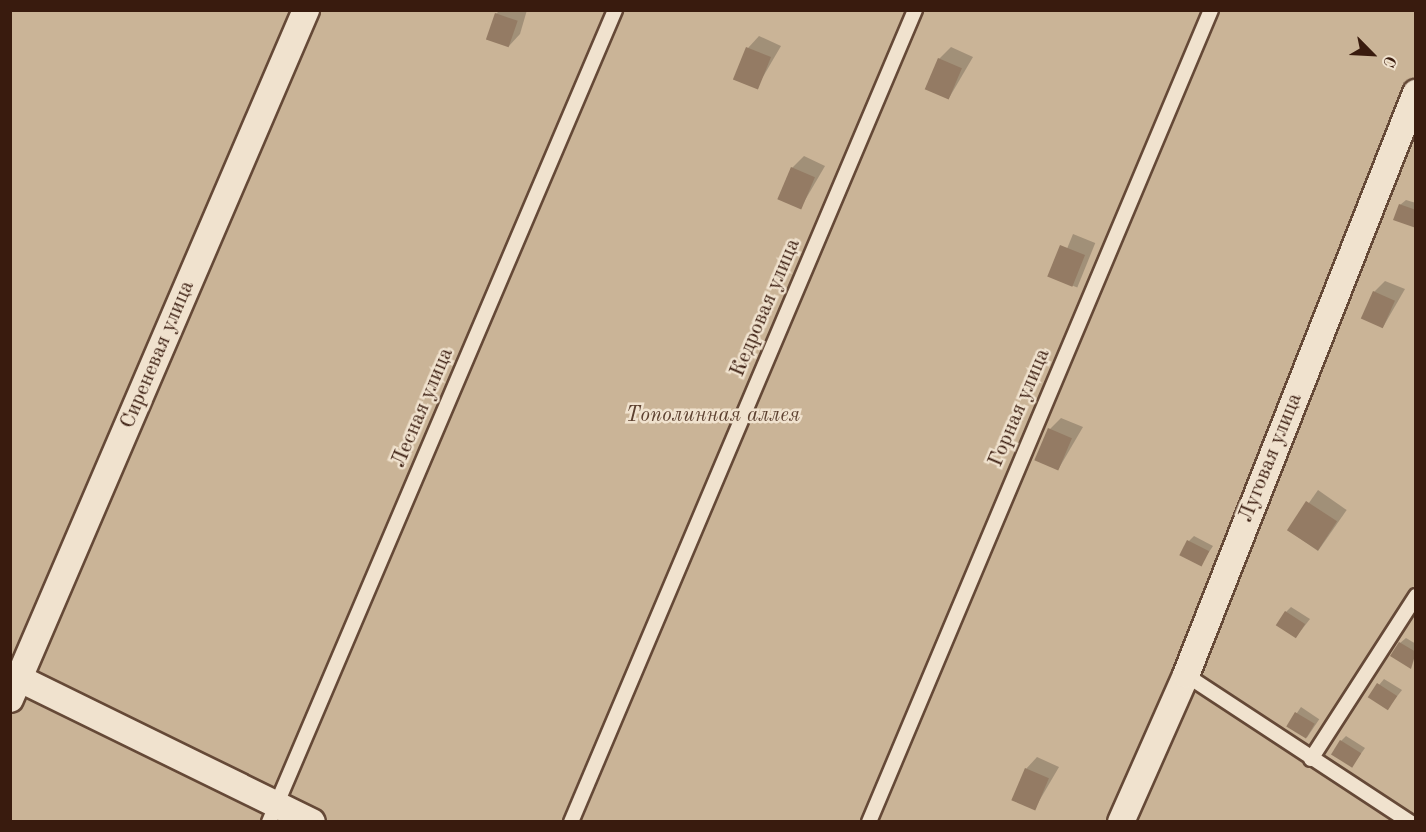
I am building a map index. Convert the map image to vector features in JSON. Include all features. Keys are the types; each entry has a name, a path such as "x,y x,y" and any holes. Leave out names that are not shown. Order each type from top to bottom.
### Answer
{"street":[{"name":"Сиреневая улица","path":"14,684 306,10"},
{"name":"Луговая улица","path":"1121,822 1186,675 1416,93"},
{"path":"14,684 272,813 312,822"}],"lane":[{"name":"Лесная улица","path":"272,813 615,10"},
{"name":"Кедровая улица","path":"571,822 915,10"},
{"name":"Горная улица","path":"869,822 1210,10"},
{"path":"1311,759 1416,597"},
{"path":"1186,675 1410,822"}],"green space":[{"name":"Тополинная аллея","path":"10,11 1415,11 1415,821 10,821"}],"building":[{"path":"495,13 518,21 509,47 486,39"},
{"path":"746,47 771,57 758,90 733,79"},
{"path":"938,58 962,68 949,99 925,89"},
{"path":"791,167 815,177 801,209 777,199"},
{"path":"1399,204 1416,210 1416,228 1393,220"},
{"path":"1060,245 1085,255 1072,287 1047,277"},
{"path":"1373,291 1395,301 1383,328 1361,318"},
{"path":"1048,428 1072,438 1058,470 1034,460"},
{"path":"1306,501 1337,521 1318,551 1287,530"},
{"path":"1187,540 1209,551 1202,566 1179,555"},
{"path":"1285,611 1305,624 1296,638 1276,625"},
{"path":"1399,642 1416,652 1411,669 1390,656"},
{"path":"1377,683 1397,696 1388,710 1368,697"},
{"path":"1295,712 1315,724 1306,738 1286,727"},
{"path":"1340,740 1361,753 1352,768 1331,754"},
{"path":"1025,768 1049,778 1035,810 1011,800"}]}
